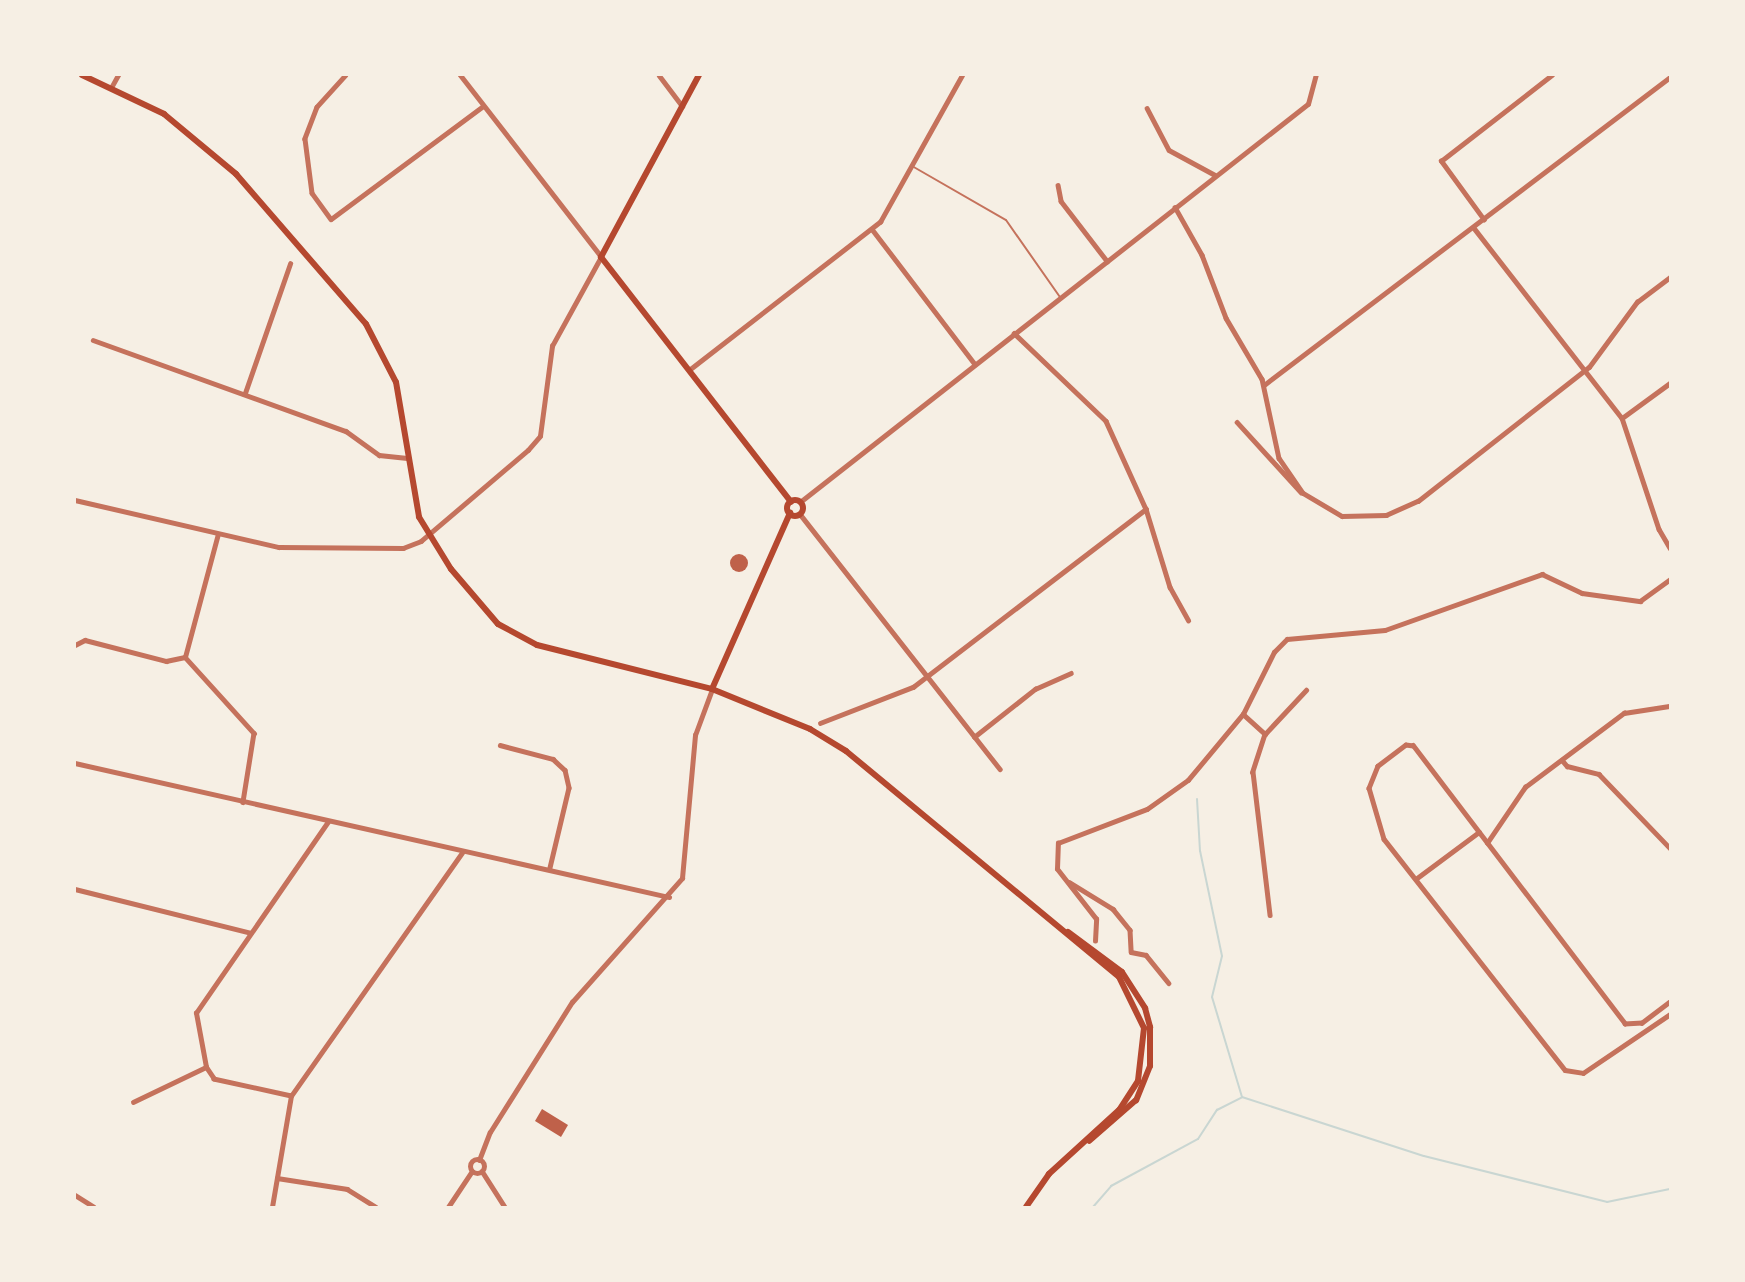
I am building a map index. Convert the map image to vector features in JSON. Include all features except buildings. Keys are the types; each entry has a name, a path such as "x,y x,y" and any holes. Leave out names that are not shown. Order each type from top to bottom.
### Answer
{"main road":[{"path":"82,75 112,86 164,114 236,174 315,260 366,324 392,368 407,459 426,532 477,603 513,634 563,653 712,689 810,729 846,751 1040,914 1122,972 1145,1008 1150,1027 1150,1066 1136,1100 1064,1160 1026,1207"},
{"path":"699,75 601,257 791,502 790,513 712,689"},
{"path":"790,513 800,514 800,502 791,502"}],"street":[{"path":"112,86 118,75"},
{"path":"346,75 317,107 305,139 312,193 331,219 483,106"},
{"path":"75,500 279,547 403,548 417,544 426,532 540,436 552,346 601,257 460,75"},
{"path":"659,75 682,106"},
{"path":"688,370 872,229 912,166 962,75"},
{"path":"800,502 1308,104 1316,75"},
{"path":"1484,220 1441,162 1552,75"},
{"path":"1264,385 1474,228 1670,77"},
{"path":"1146,108 1170,150 1215,175"},
{"path":"1058,185 1061,201 1107,261"},
{"path":"1175,207 1264,385 1279,458 1303,493"},
{"path":"1474,228 1623,418 1659,529 1670,548"},
{"path":"872,229 975,364"},
{"path":"244,393 290,264"},
{"path":"1237,422 1291,486 1342,516 1397,512 1585,370 1637,302 1670,277"},
{"path":"1014,333 1106,421 1146,509 1170,587 1188,620"},
{"path":"93,340 346,432 379,455 407,459"},
{"path":"1623,418 1670,382"},
{"path":"820,723 925,678 1146,509"},
{"path":"800,514 925,678 1000,769"},
{"path":"185,657 218,534"},
{"path":"1095,941 1096,919 1066,881 1056,855 1064,837 1147,809 1188,780 1244,714 1274,652 1287,639 1385,630 1542,574 1582,593 1640,600 1670,579"},
{"path":"75,645 85,640 166,661 185,657"},
{"path":"185,657 254,733 243,802"},
{"path":"974,737 1035,689 1071,673"},
{"path":"447,1207 472,1171 471,1162 479,1160 572,1002 669,897 685,872 695,735 712,689"},
{"path":"1270,915 1253,772 1265,734 1306,690"},
{"path":"1487,843 1525,788 1623,713 1670,706"},
{"path":"1244,714 1265,734"},
{"path":"500,745 553,759 565,770 569,788 550,868"},
{"path":"1670,1002 1642,1023 1624,1024 1413,746 1406,745 1378,766 1369,788 1384,839 1417,878 1565,1070 1583,1073 1670,1014"},
{"path":"1562,760 1567,766 1599,774 1670,848"},
{"path":"75,763 462,853 550,868 669,897"},
{"path":"291,1096 214,1079 206,1067 196,1013 328,822"},
{"path":"1417,878 1479,832"},
{"path":"272,1207 291,1096 462,853"},
{"path":"1066,881 1113,909 1130,930 1131,952 1146,955 1169,983"},
{"path":"75,889 251,933"},
{"path":"133,1102 206,1067"},
{"path":"479,1160 482,1171 505,1207"},
{"path":"472,1171 482,1171"},
{"path":"277,1178 347,1189 376,1207"},
{"path":"75,1195 94,1207"}],"lane":[{"path":"912,166 1006,220 1060,297"}],"waterway":[{"path":"1093,1207 1111,1186 1198,1139 1217,1110 1242,1097 1212,997 1222,956 1200,851 1197,799"},
{"path":"1242,1097 1424,1156 1607,1202 1670,1189"}]}
